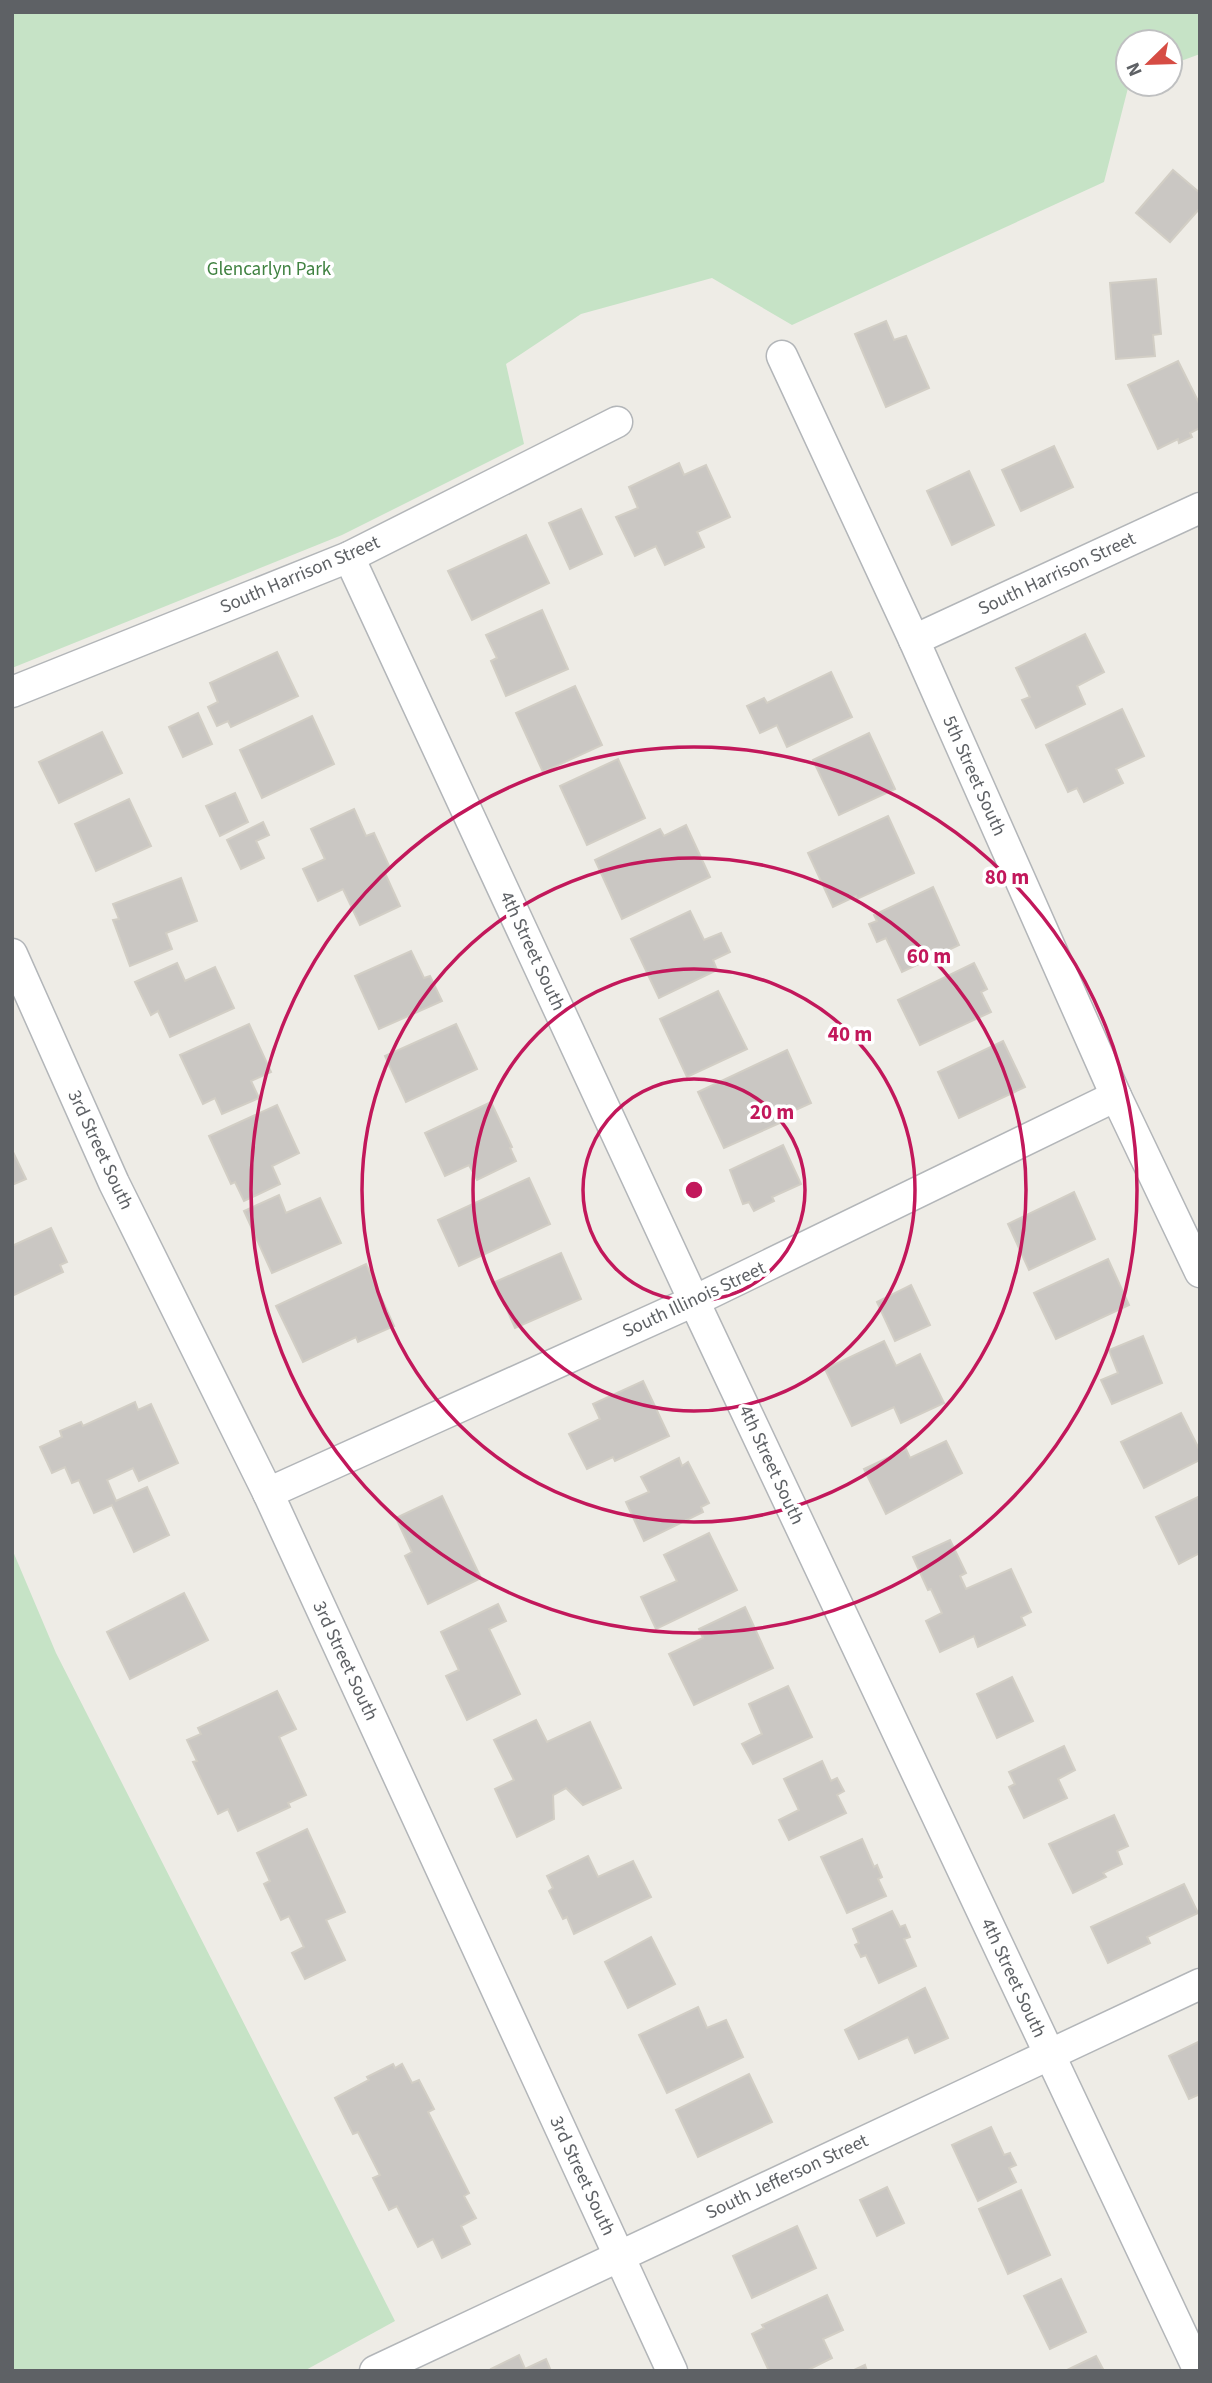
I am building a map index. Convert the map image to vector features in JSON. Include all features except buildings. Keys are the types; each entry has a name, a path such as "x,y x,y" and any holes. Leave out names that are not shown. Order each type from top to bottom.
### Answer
{"street":[{"name":"5th Street South","path":"782,356 914,640 1116,1096 1200,1272"},
{"name":"South Harrison Street","path":"12,692 349,557 617,422"},
{"name":"South Harrison Street","path":"914,640 1200,508"},
{"name":"4th Street South","path":"349,557 694,1301 1199,2371"},
{"name":"3rd Street South","path":"12,954 114,1183 268,1493 672,2371"},
{"name":"South Illinois Street","path":"268,1493 694,1301 1116,1096"},
{"name":"South Jefferson Street","path":"375,2371 1200,1984"}],"green space":[{"name":"Glencarlyn Park","path":"12,12 1200,12 1200,54 1184,60 1184,28 1114,28 1114,98 1125,98 1104,182 792,325 712,278 581,314 506,364 524,444 342,535 12,668"},
{"path":"12,1549 56,1653 395,2321 304,2371 12,2371"}]}
